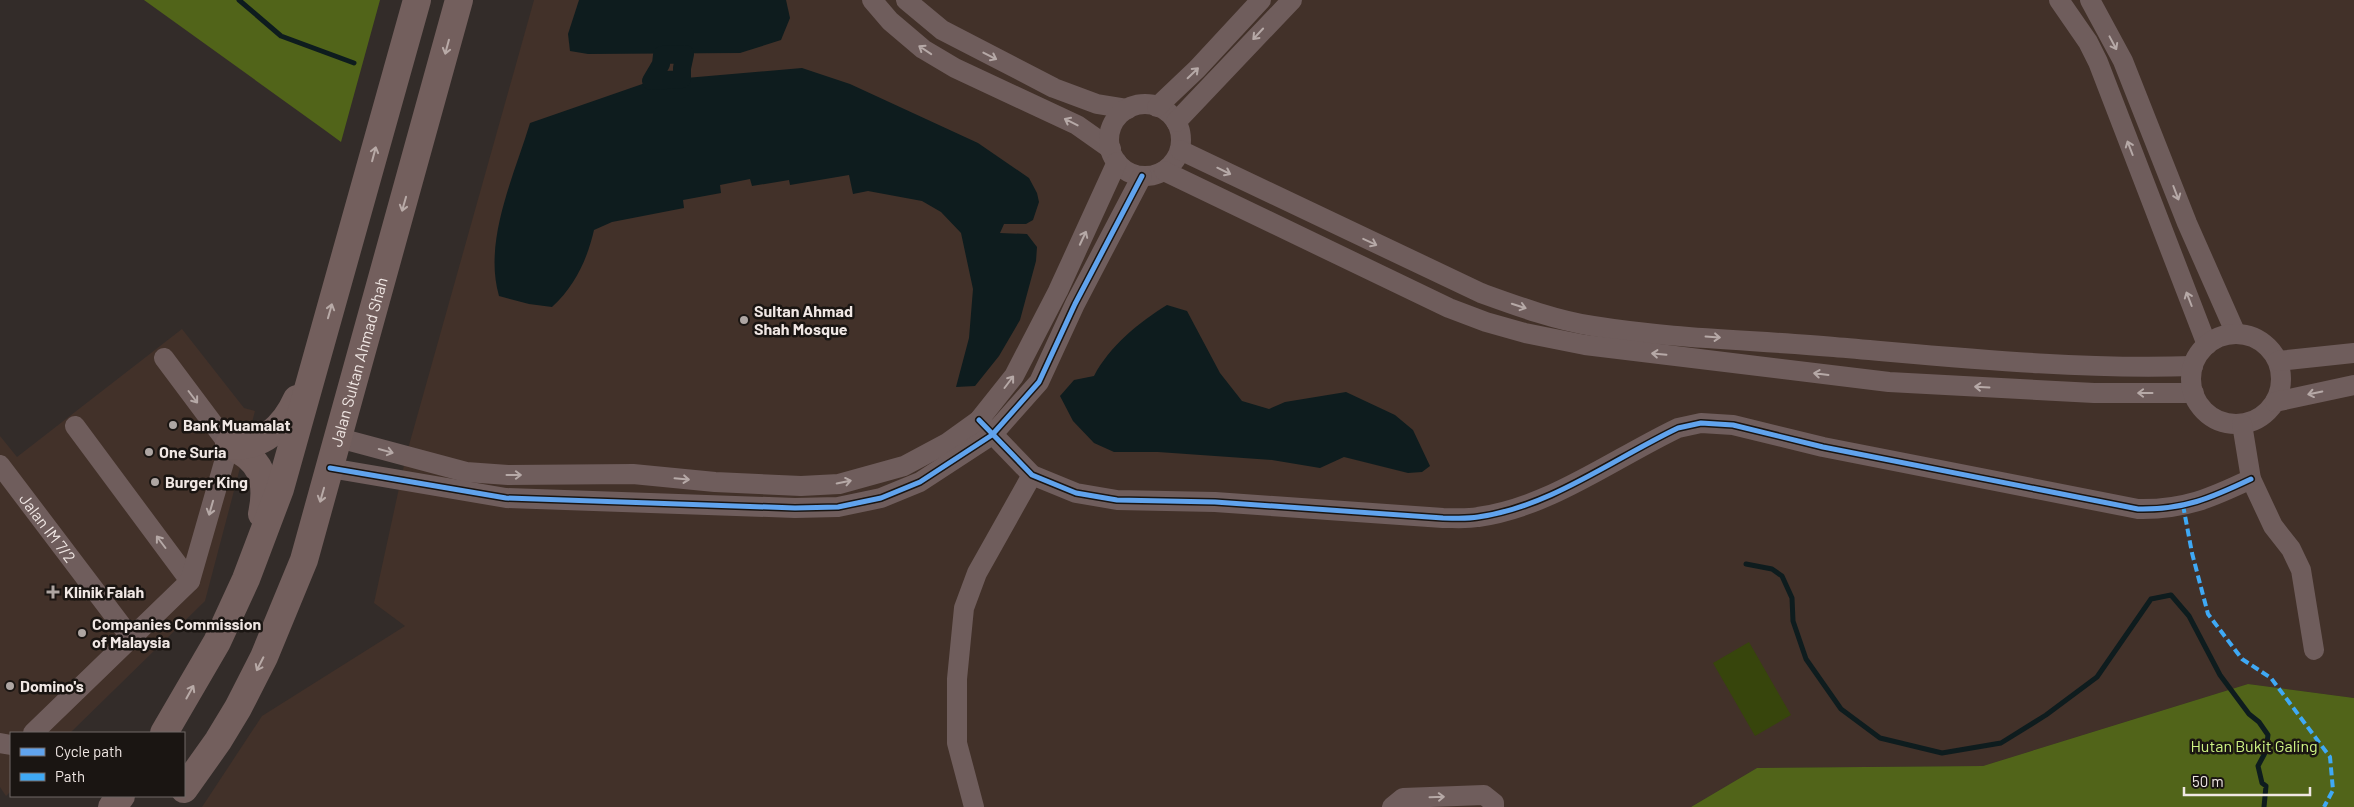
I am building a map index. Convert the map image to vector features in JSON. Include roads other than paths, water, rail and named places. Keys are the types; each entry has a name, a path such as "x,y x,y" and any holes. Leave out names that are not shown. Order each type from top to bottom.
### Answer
{"main road":[{"path":"165,732 217,642 246,578 280,489 417,0"},
{"name":"Jalan Sultan Ahmad Shah","path":"185,788 223,733 264,657 304,560 460,0"},
{"path":"229,445 238,446 251,443 272,433 287,420 319,350"},
{"path":"229,445 249,455 260,470 264,484 265,498 246,578"},
{"path":"112,807 120,797"},
{"path":"170,807 178,797"}],"street":[{"path":"872,0 890,21 923,49 956,68 1077,125 1133,174 1150,176 1164,171 1171,165 1180,150 1180,130 1176,122 1165,110 1148,105 1128,109 1097,104 1054,88 942,30 906,0"},
{"path":"1157,107 1197,69 1261,0"},
{"path":"1176,122 1292,0"},
{"path":"2058,0 2088,42 2098,62 2207,345"},
{"path":"2090,0 2123,60 2187,223 2236,334"},
{"path":"339,438 466,472 508,475 633,474 761,485 839,484 904,466 948,443 985,428 1058,291 1114,156 1110,142 1113,126 1116,120 1128,109"},
{"path":"1180,150 1481,293 1524,308 1592,326 1676,335 2067,364 2159,368 2193,366"},
{"path":"1164,171 1449,308 1486,322 1525,333 1628,351 1889,382 2094,394 2194,393"},
{"path":"330,468 506,498 785,508 838,507 881,498 920,482 1039,382 1075,304 1142,176"},
{"path":"2236,334 2257,339 2272,352 2278,361 2281,382 2276,402 2262,416 2242,424 2232,424 2212,417 2198,403 2192,384 2193,366 2198,355 2207,345 2215,339 2236,334"},
{"path":"2278,361 2354,352"},
{"path":"34,732 190,581 229,445 164,358"},
{"path":"2276,402 2354,385"},
{"path":"985,428 1032,475 1076,493 1117,500 1214,502 1443,518 1477,517 1504,512 1533,502 1671,431 1701,423 1733,425 1823,448 2138,509 2165,510 2196,503 2251,479"},
{"path":"2242,424 2251,479 2274,526 2291,549 2301,570 2314,650"},
{"path":"75,426 190,581"},
{"name":"Jalan IM 7/2","path":"0,465 131,638"},
{"path":"462,492 466,472"},
{"path":"974,807 957,742 957,679 964,608 977,573 1032,475"},
{"path":"1392,807 1403,798 1484,795 1494,803 1494,807"}],"waterway":[{"path":"239,0 281,36 354,63"},
{"path":"685,54 682,79 651,81 661,64 662,55 685,54"},
{"path":"1746,564 1772,569 1782,576 1792,598 1793,621 1806,659 1841,709 1880,738 1942,753 2001,743 2046,715 2097,677 2151,599 2171,595 2189,616 2220,675 2249,714 2259,722 2268,735 2266,751 2258,766 2262,783 2266,786 2264,807"}],"place":[{"name":"Sultan Ahmad Shah Mosque","path":"744,320"},
{"name":"Bank Muamalat","path":"173,425"},
{"name":"One Suria","path":"149,452"},
{"name":"Burger King","path":"155,482"},
{"name":"Klinik Falah","path":"53,592"},
{"name":"Companies Commission of Malaysia","path":"82,633"},
{"name":"Domino's","path":"10,686"}],"park label":[{"name":"Hutan Bukit Galing","path":"2254,746"}]}
